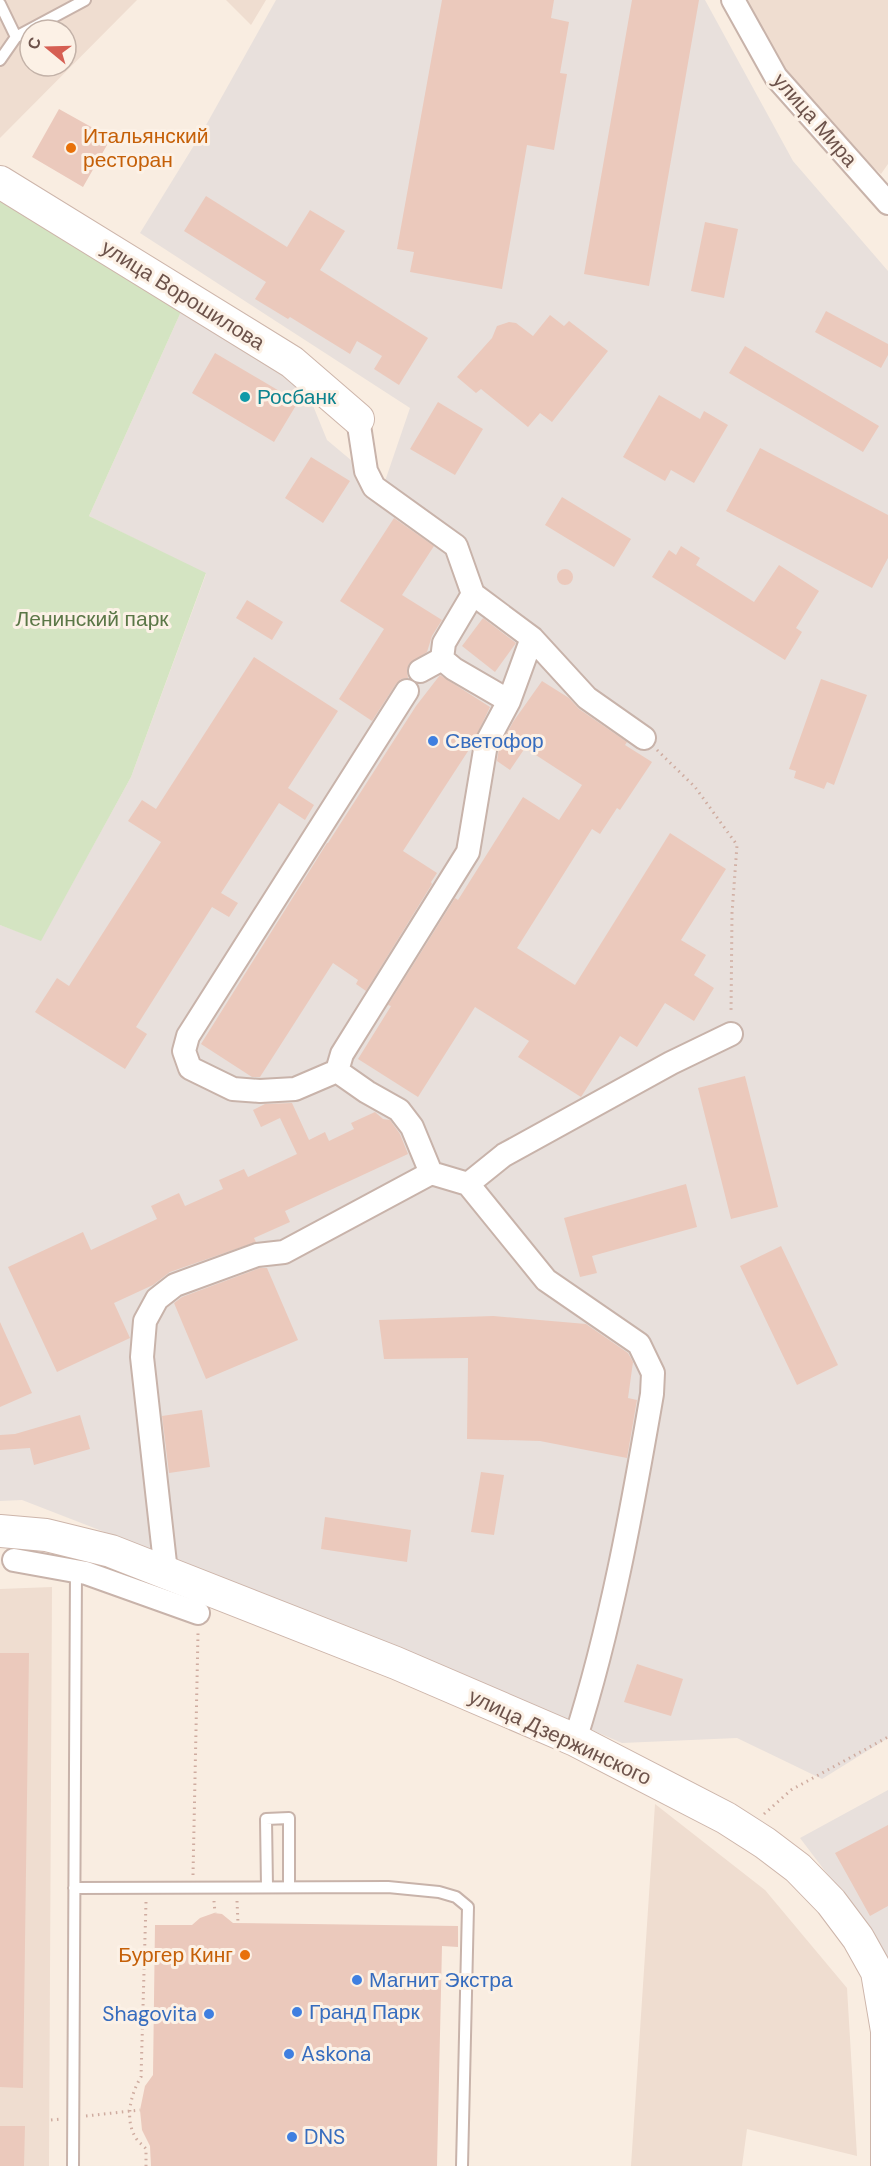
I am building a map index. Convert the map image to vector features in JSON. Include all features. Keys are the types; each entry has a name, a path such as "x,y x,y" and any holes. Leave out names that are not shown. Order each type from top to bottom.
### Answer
{"main road":[{"name":"улица Ворошилова","path":"0,182 292,362 358,419"},
{"name":"улица Дзержинского","path":"0,1531 45,1535 76,1556 111,1551 396,1663 575,1740 726,1818 765,1843 798,1868 831,1902 858,1938 877,1972 888,2031 887,2166"}],"street":[{"name":"улица Мира","path":"733,0 776,77 888,202"},
{"path":"358,419 366,471 374,487 456,546 473,594 532,638 586,698 644,738"},
{"path":"442,659 444,643 473,594"},
{"path":"337,1071 342,1054 468,852 486,744 509,701 532,638"},
{"path":"420,671 442,659"},
{"path":"442,659 454,669 509,701"},
{"path":"337,1071 295,1089 260,1091 233,1089 190,1068 184,1051 188,1036 407,691"},
{"path":"468,1184 504,1155 671,1063 731,1034"},
{"path":"337,1071 367,1092 399,1110 412,1127 431,1173"},
{"path":"166,1572 142,1358 144,1321 157,1299 175,1285 257,1255 284,1252 431,1173 468,1184 546,1280 639,1344 653,1373 652,1394 626,1543 603,1640 575,1740"},
{"path":"14,1560 76,1556 86,1573 198,1613"}],"lane":[{"path":"0,60 16,37 85,0"},
{"path":"0,4 16,37"},
{"path":"73,2166 76,1556"},
{"path":"267,1887 266,1819 289,1818 289,1887"},
{"path":"74,1888 388,1887 439,1892 456,1897 468,1907 462,2166"}],"path":[{"path":"644,738 695,787 736,845 732,913 731,1034"},
{"path":"198,1613 193,1900 214,1901 214,1913"},
{"path":"765,1843 760,1817 791,1790 888,1737"},
{"path":"146,1900 141,2077 134,2089 130,2111 135,2138 146,2149 146,2166"},
{"path":"237,1901 238,1923"},
{"path":"51,2120 140,2110"}],"shaded area":[{"path":"0,0 137,0 78,59 78,18 18,18 18,78 60,78 0,138"},
{"path":"226,0 266,0 251,25"},
{"path":"276,0 705,0 793,161 888,271 888,1738 822,1779 737,1738 622,1743 365,1633 22,1500 0,1501 0,925 41,940 131,777 206,574 89,516 184,305 305,386 327,440 383,487 410,408 140,233 201,134"},
{"path":"746,0 888,0 888,164 881,174 823,122 775,61"},
{"path":"52,1587 49,2166 0,2166 0,1589"},
{"path":"888,1790 888,1966 875,1937 800,1838"},
{"path":"655,1804 765,1890 847,1988 857,2156 747,2129 742,2166 631,2166"}],"green space":[{"name":"Ленинский парк","path":"0,194 184,305 89,516 206,573 131,777 41,941 0,925"}],"building":[{"path":"442,0 554,0 551,18 569,22 560,73 567,74 554,150 527,145 502,289 410,272 414,252 397,249"},
{"path":"632,0 699,0 649,286 584,274"},
{"name":"Итальянский ресторан","path":"59,109 111,138 83,187 32,157"},
{"path":"206,196 287,247 310,210 345,231 320,270 428,338 399,385 374,369 382,356 357,341 350,354 290,317 288,319 255,299 266,282 184,231"},
{"path":"705,222 738,229 724,298 691,291"},
{"path":"826,311 888,344 888,355 881,368 815,332"},
{"path":"550,315 564,326 569,321 608,351 552,422 540,413 528,427 481,389 476,393 457,377 492,338 497,326 509,322 516,323 533,336"},
{"path":"745,346 879,426 863,452 729,373"},
{"name":"Росбанк","path":"215,353 298,402 274,442 192,393"},
{"path":"659,395 700,419 704,411 728,425 694,483 671,470 665,481 623,457"},
{"path":"438,402 483,429 455,475 410,449"},
{"path":"760,448 888,515 888,558 872,588 726,511"},
{"path":"311,457 350,481 323,523 285,498"},
{"path":"562,497 631,539 614,567 545,525"},
{"path":"394,518 434,546 402,595 442,620 432,636 427,652 409,664 408,678 401,679 396,684 372,721 339,699 384,629 340,601"},
{"path":"681,546 700,558 696,565 754,602 779,565 819,591 796,628 802,632 785,660 652,577 669,550 676,555"},
{"path":"565,569 571,571 573,577 571,583 565,585 559,583 557,577 559,571"},
{"path":"247,600 283,622 272,640 236,618"},
{"path":"483,618 516,643 495,672 462,646"},
{"path":"254,657 338,711 288,788 314,805 305,820 279,803 221,893 238,903 229,917 212,907 136,1027 147,1034 125,1069 35,1012 57,978 69,986 161,842 128,821 142,800 156,809"},
{"path":"440,675 490,707 472,745 403,851 437,873 432,884 366,991 356,984 358,980 333,963 260,1077 252,1077 201,1044 327,843 416,706"},
{"path":"821,679 867,695 834,785 827,782 824,789 794,778 796,771 789,769"},
{"path":"542,681 569,698 579,709 627,742 625,745 652,762 620,810 617,808 600,834 592,829 517,948 575,985 670,833 726,869 681,940 706,955 694,975 714,988 694,1021 665,1003 637,1047 620,1036 581,1097 518,1057 529,1041 475,1007 418,1097 358,1059 391,1006 388,1005 455,898 458,900 523,797 559,820 582,785 525,748 510,770 497,761 499,748 513,722"},
{"path":"745,1076 778,1207 731,1219 698,1088"},
{"path":"292,1103 309,1140 325,1132 329,1141 354,1129 351,1123 375,1112 383,1119 390,1120 400,1134 408,1154 285,1211 290,1222 254,1238 256,1242 170,1272 153,1285 114,1303 130,1338 57,1372 8,1267 83,1232 91,1250 157,1219 151,1206 179,1193 185,1206 223,1189 219,1180 244,1169 248,1177 297,1154 280,1118 261,1127 253,1110 265,1104"},
{"path":"686,1184 697,1227 592,1256 597,1273 580,1277 564,1218"},
{"path":"781,1246 838,1365 797,1385 740,1266"},
{"path":"260,1268 267,1268 298,1340 206,1379 174,1303 182,1297"},
{"path":"493,1316 586,1324 628,1353 633,1362 628,1398 637,1400 627,1458 540,1441 467,1439 468,1358 384,1359 379,1320"},
{"path":"0,1322 32,1393 0,1407"},
{"path":"202,1410 210,1467 169,1473 162,1416"},
{"path":"80,1415 90,1449 34,1465 30,1448 0,1450 0,1435 15,1434"},
{"path":"481,1472 504,1475 494,1535 471,1532"},
{"path":"325,1517 411,1530 407,1562 321,1549"},
{"path":"0,1653 29,1653 23,2088 0,2087"},
{"path":"637,1664 683,1679 671,1716 624,1702"},
{"path":"888,1825 888,1906 870,1916 835,1853"},
{"name":"Гранд Парк","path":"214,1913 222,1914 233,1923 458,1926 458,1947 442,1946 437,2166 151,2166 150,2146 142,2130 140,2110 145,2086 153,2075 155,1925 192,1925 200,1918"},
{"path":"0,2126 25,2126 24,2166 0,2166"}],"place":[{"name":"Итальянский ресторан","path":"71,148"},
{"name":"Росбанк","path":"245,397"},
{"name":"Светофор","path":"433,741"},
{"name":"Бургер Кинг","path":"245,1955"},
{"name":"Магнит Экстра","path":"357,1980"},
{"name":"Гранд Парк","path":"297,2012"},
{"name":"Shagovita","path":"209,2014"},
{"name":"Askona","path":"289,2054"},
{"name":"DNS","path":"292,2137"}]}
